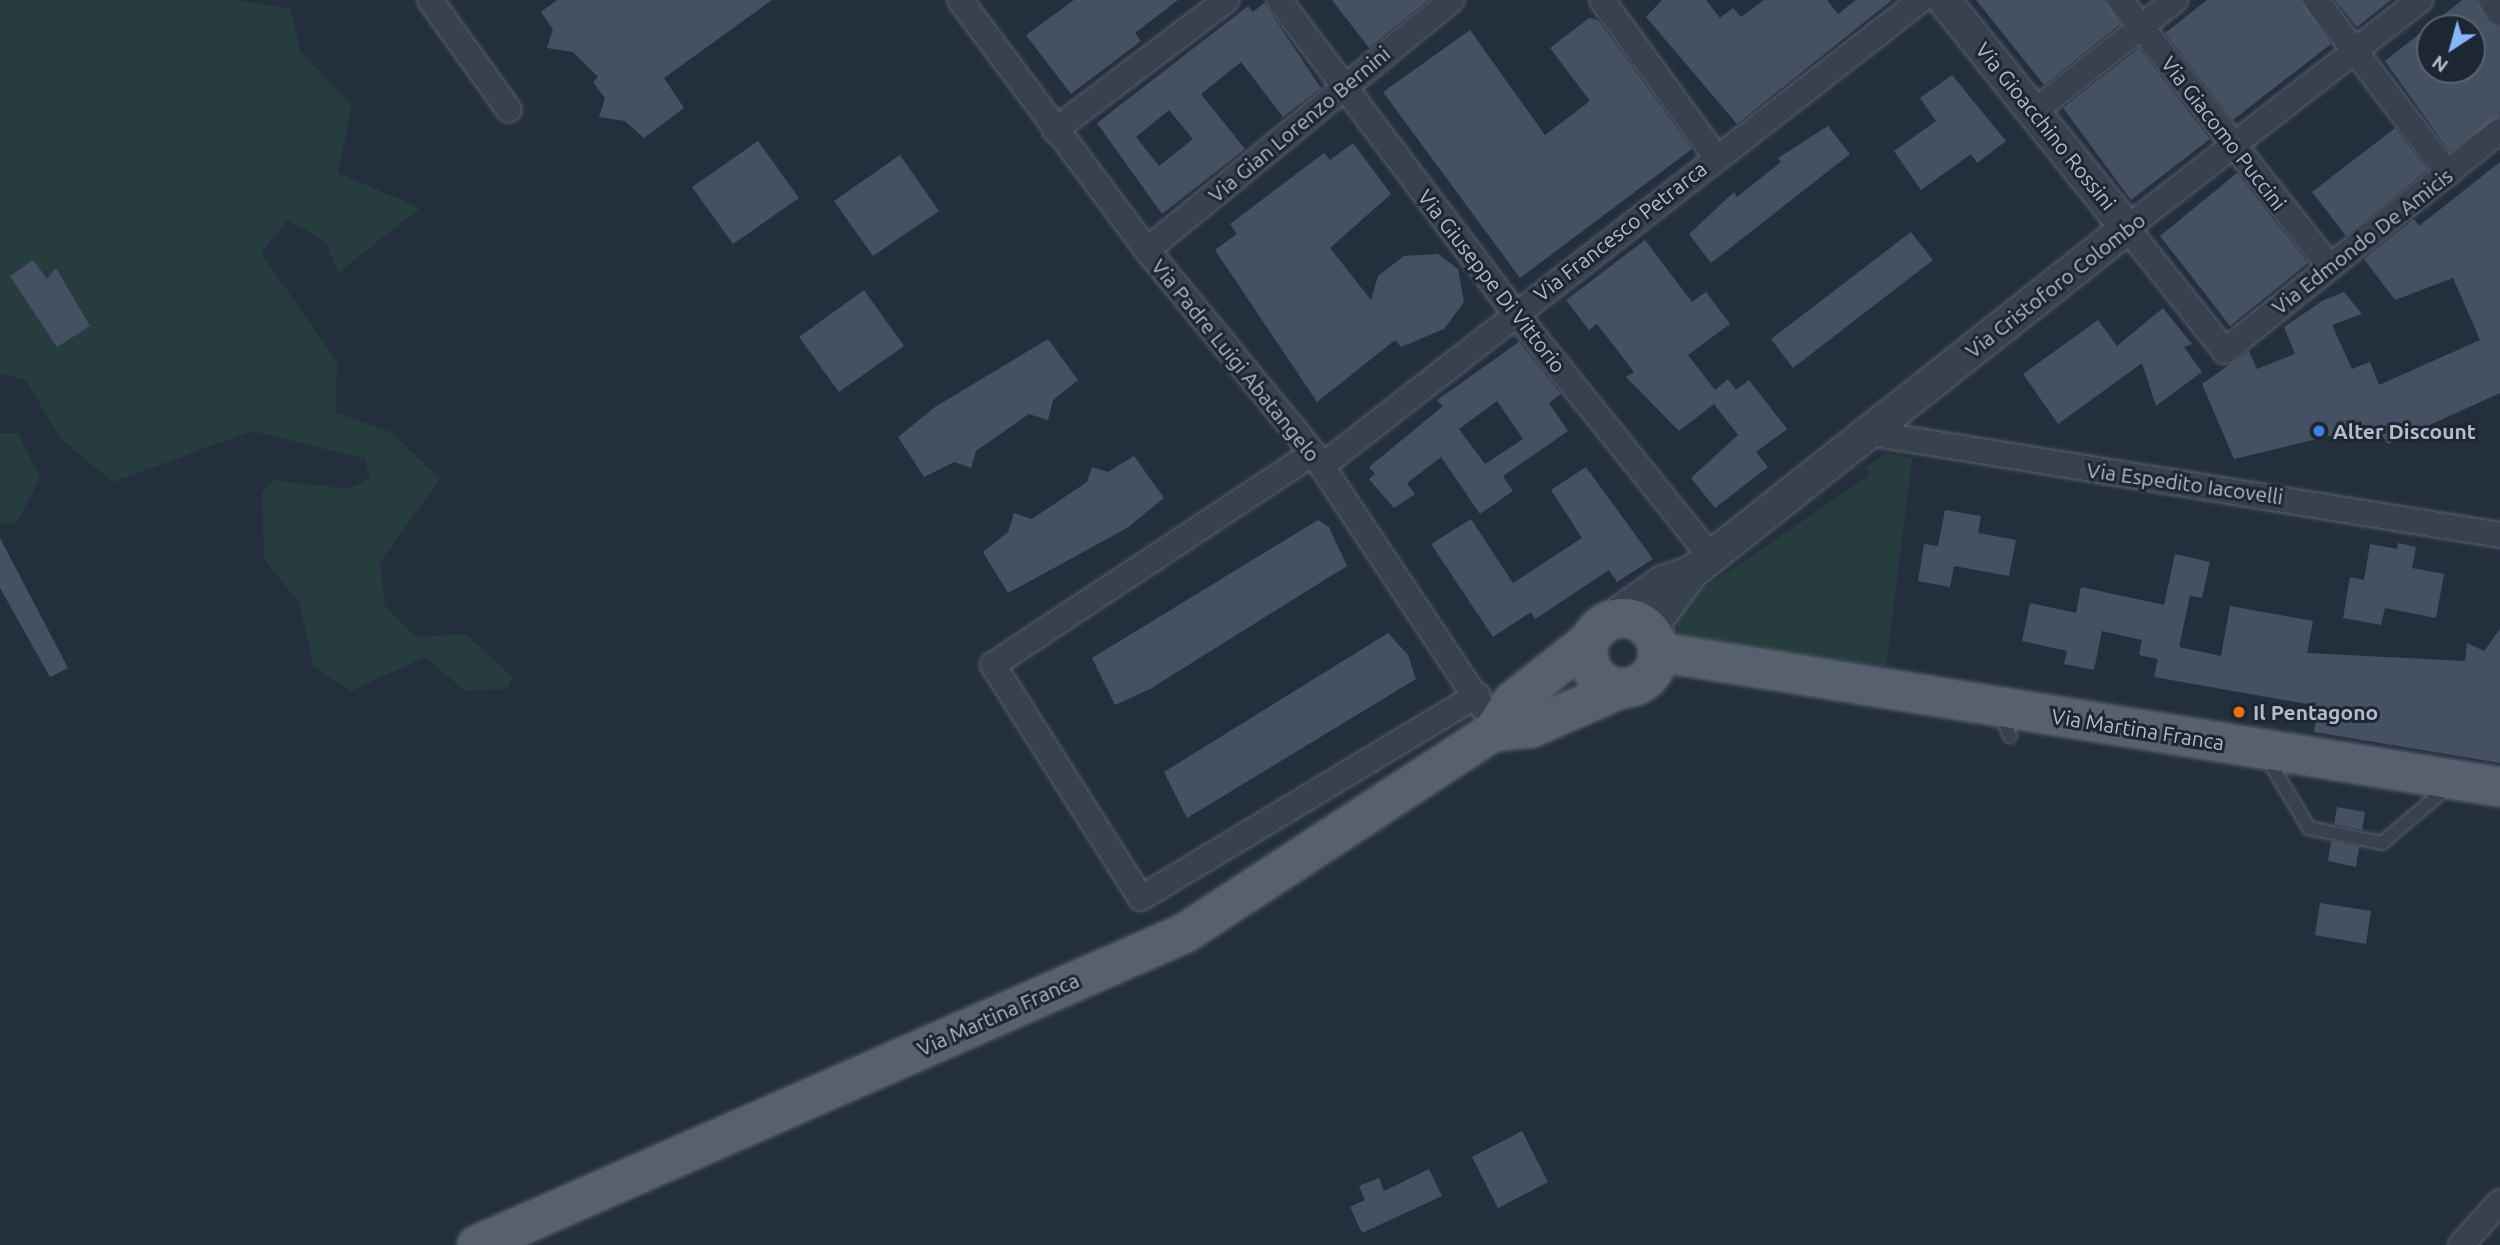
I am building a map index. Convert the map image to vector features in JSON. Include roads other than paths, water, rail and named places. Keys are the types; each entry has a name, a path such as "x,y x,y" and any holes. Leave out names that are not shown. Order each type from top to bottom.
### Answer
{"main road":[{"path":"1643,624 1657,646 1654,671 1629,687 1593,672 1601,630 1643,624"},
{"name":"Via Martina Franca","path":"477,1245 1185,933 1492,732 1513,701 1601,630"},
{"name":"Via Martina Franca","path":"1657,646 1775,675 2004,721 2262,748 2500,787"},
{"name":"Via Martina Franca","path":"1492,732 1531,728 1629,687 1775,675"}],"street":[{"path":"430,0 509,110"},
{"name":"Via Padre Luigi Abatangelo","path":"960,0 1147,250 1317,459 1478,695 1492,732"},
{"path":"1055,130 1226,0"},
{"name":"Via Giuseppe Di Vittorio","path":"1279,0 1702,564"},
{"name":"Via Gian Lorenzo Bernini","path":"1147,250 1451,0"},
{"path":"1602,0 1716,157"},
{"name":"Via Francesco Petrarca","path":"1478,695 1141,898 993,665 1317,459 1515,313 1921,0"},
{"name":"Via Gioacchino Rossini","path":"1944,0 2225,351"},
{"name":"Via Giacomo Puccini","path":"2120,0 2329,266"},
{"path":"2035,111 2175,0"},
{"path":"2316,0 2448,173"},
{"name":"Via Cristoforo Colombo","path":"1657,646 1657,619 1702,564 2420,0"},
{"path":"2491,0 2500,13"},
{"name":"Via Edmondo De Amicis","path":"2225,351 2500,131"},
{"name":"Via Espedito Iacovelli","path":"1869,433 2500,535"},
{"name":"Via Cristoforo Colombo","path":"1601,630 1663,582 1702,564"},
{"path":"2461,1245 2500,1202"}],"lane":[{"path":"2262,748 2309,828 2382,843 2457,779"}],"place":[{"name":"Alter Discount","path":"2319,431"},
{"name":"Il Pentagono","path":"2239,712"}]}
